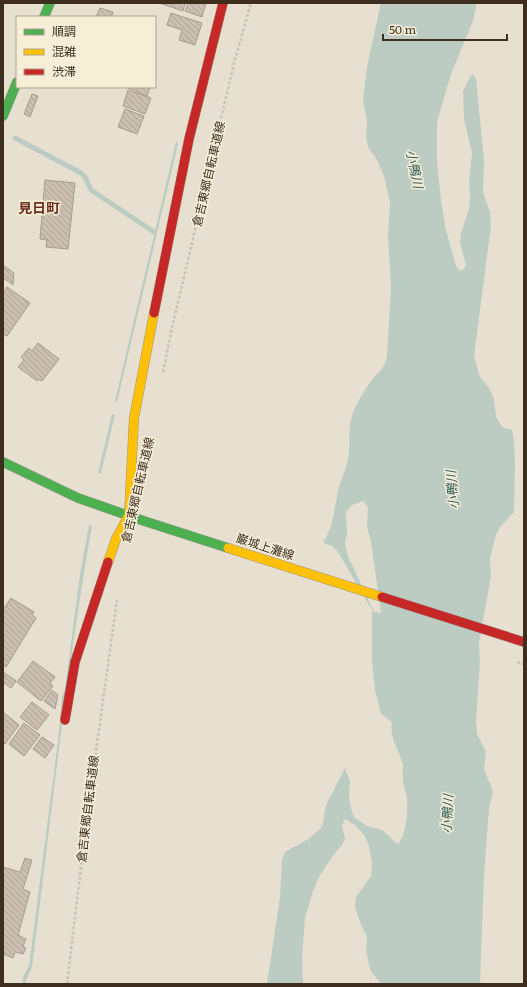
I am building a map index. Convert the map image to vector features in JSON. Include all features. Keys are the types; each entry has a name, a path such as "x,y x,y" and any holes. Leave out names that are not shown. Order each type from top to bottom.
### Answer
{"street":[{"path":"44,16 50,3"},
{"path":"65,720 75,662 116,539 129,515 134,418 142,372 189,139 224,3"},
{"path":"3,116 16,84"},
{"name":"巌城上灘線","path":"3,462 78,498 141,520 524,642"}],"path":[{"name":"倉吉東郷自転車道線","path":"163,373 172,328 234,63 251,3"},
{"name":"倉吉東郷自転車道線","path":"67,984 87,816 118,596"}],"water":[{"name":"小鴨川","path":"381,3 477,3 473,21 451,74 437,122 437,162 446,230 456,266 460,271 464,269 466,265 460,243 461,233 469,209 469,182 472,153 464,119 463,91 471,75 473,74 476,79 484,160 483,192 490,212 491,226 474,356 480,377 489,388 494,399 496,416 502,427 512,430 515,460 514,512 500,527 496,535 490,559 491,576 479,643 480,661 476,722 477,734 486,752 484,769 493,791 489,809 484,874 480,984 381,984 370,970 366,950 367,937 355,908 356,897 371,876 372,864 369,846 364,835 355,825 345,819 342,826 345,839 320,875 313,891 305,918 302,957 303,984 267,984 280,897 282,860 285,852 310,838 322,827 326,805 345,768 350,781 349,799 355,818 367,826 382,830 398,844 405,830 407,817 407,797 403,782 403,766 393,740 391,728 392,722 381,714 375,690 372,661 372,610 338,552 332,546 323,542 330,529 338,491 348,461 350,425 353,412 360,398 374,377 383,368 387,356 391,286 388,235 390,202 384,176 377,160 368,147 366,136 367,123 363,99 367,67","holes":["363,501 368,507 367,527 371,542 381,613 374,612 348,556 345,544 347,533 346,512 352,505"]},
{"path":"176,142 178,144 117,402 115,401"},
{"path":"112,414 115,415 101,473 98,473"},
{"path":"89,525 92,526 74,636 59,746 32,967 26,980 26,984 22,984 24,975 29,966 58,741 62,697 65,689 80,574"}],"building":[{"path":"159,3 185,3 183,11"},
{"path":"188,3 206,3 202,17 185,11"},
{"path":"100,8 113,12 111,16 96,16"},
{"path":"171,13 202,23 195,45 179,40 182,30 167,25"},
{"path":"128,88 150,88 147,96"},
{"path":"128,90 151,98 145,114 123,106"},
{"path":"32,94 38,96 30,117 24,114"},
{"path":"125,109 144,116 137,134 118,127"},
{"path":"45,180 75,183 68,249 46,247 47,240 40,239"},
{"path":"3,265 14,273 13,285 3,278"},
{"path":"7,287 30,303 7,336 3,334 3,294"},
{"path":"38,343 59,359 42,381 39,379 37,381 18,367 24,360 21,357 29,348 32,351"},
{"path":"11,598 34,612 32,615 36,618 6,667 3,665 3,610"},
{"path":"33,661 55,677 50,683 53,686 41,701 17,682"},
{"path":"3,672 16,681 11,688 3,682"},
{"path":"52,690 58,695 55,709 44,701"},
{"path":"32,702 49,715 37,730 20,717"},
{"path":"3,712 19,725 5,744 3,742"},
{"path":"24,723 40,735 24,756 9,744"},
{"path":"42,737 54,745 45,758 33,749"},
{"path":"25,858 32,860 23,889 30,892 18,935 26,939 23,946 26,948 23,954 15,952 13,958 3,954 3,867 20,872"}],"waterway":[{"path":"15,138 81,173 85,177 91,190 154,232"}],"traffic: fast":[{"path":"44,16 50,3"},
{"path":"3,116 16,84"},
{"path":"3,462 78,498 228,548"}],"traffic: slow":[{"path":"108,562 116,539 129,515 134,418 154,313"},
{"path":"228,548 382,597"}],"traffic: jam":[{"path":"154,313 189,139 223,3"},
{"path":"65,720 75,662 108,562"},
{"path":"382,597 524,642"}],"district":[{"name":"見日町","path":"39,208"}]}
